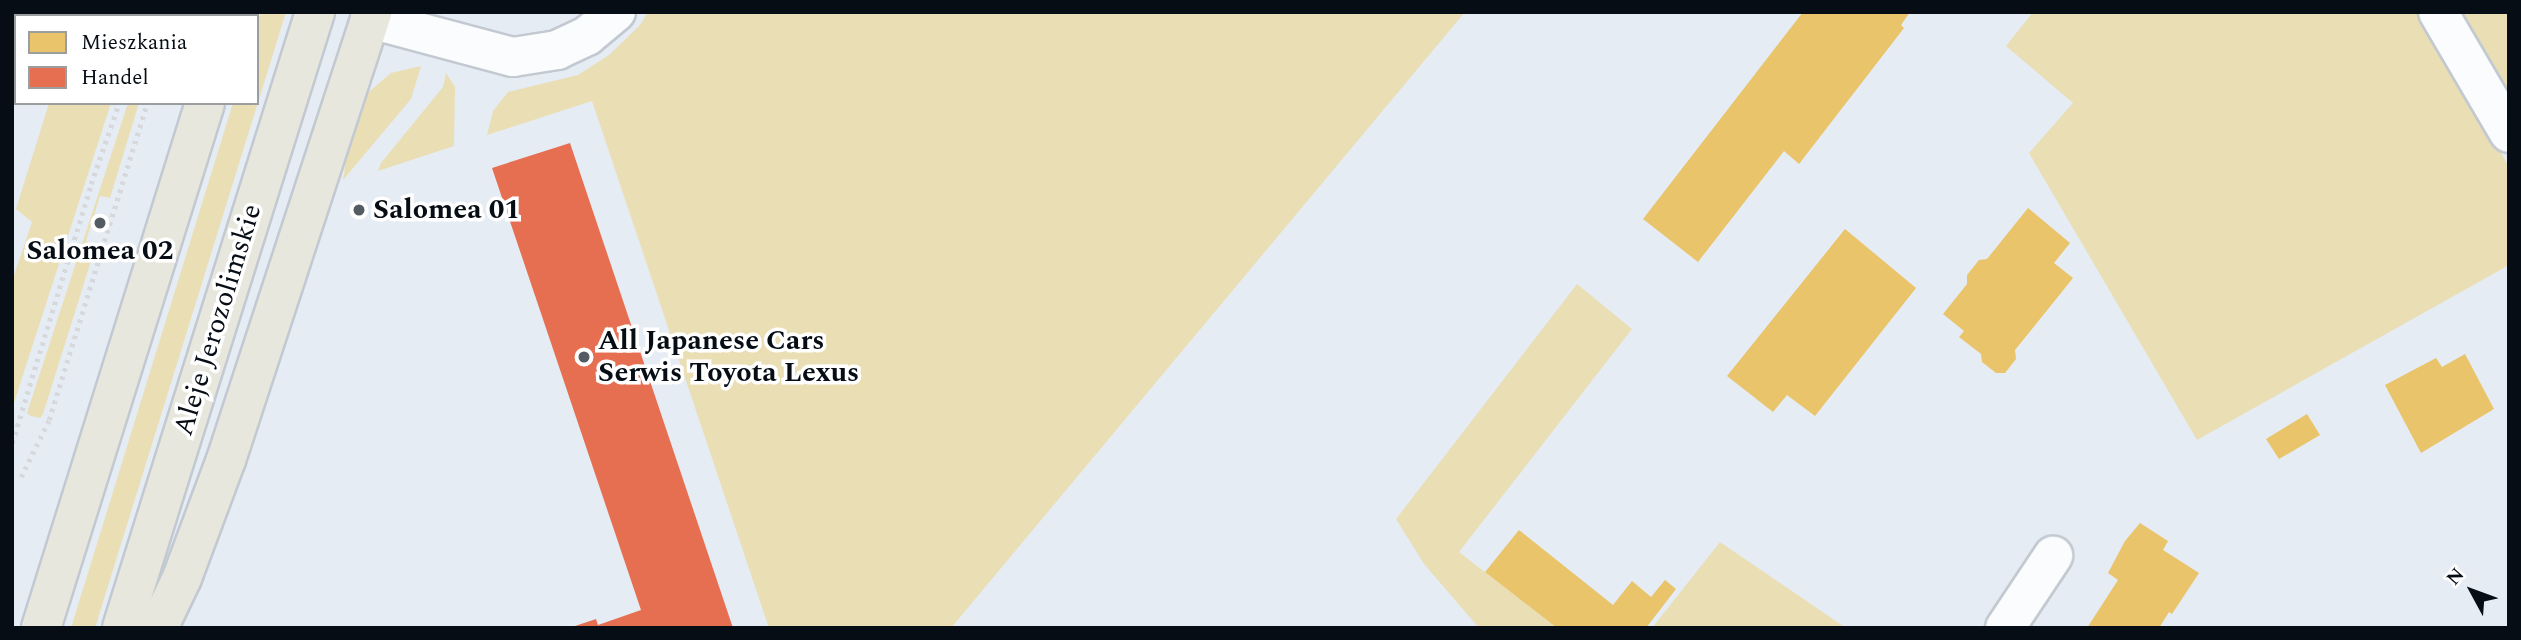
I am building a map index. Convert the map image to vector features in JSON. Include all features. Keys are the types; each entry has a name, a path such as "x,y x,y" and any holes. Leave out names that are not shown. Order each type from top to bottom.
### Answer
{"main road":[{"name":"Aleje Jerozolimskie","path":"122,628 314,12"},
{"path":"158,628 182,578 226,460 371,16"},
{"path":"41,628 204,105"}],"street":[{"path":"371,16 513,57 557,50 587,36 616,12"},
{"path":"2438,12 2509,133"},
{"path":"2005,628 2053,556"}],"path":[{"path":"12,443 91,184 118,105"},
{"path":"21,477 49,420 146,105"}],"shaded area":[{"path":"261,12 286,12 259,99"},
{"path":"648,12 1465,12 951,628 769,628 592,101 487,135 493,111 508,92 578,75 609,55 640,25"},
{"path":"2033,12 2421,12 2509,167 2509,265 2197,440 2029,153 2073,103 2006,46"},
{"path":"2458,12 2509,12 2509,102"},
{"path":"421,66 411,99 343,180 350,132 355,128 364,96 391,73"},
{"path":"446,73 455,87 454,146 378,171 381,163 443,87"},
{"path":"48,105 110,105 12,409 12,281 32,222 16,209"},
{"path":"127,105 138,105 110,198 100,196 86,241 96,245 43,414 40,418 27,413"},
{"path":"232,105 257,105 95,628 71,628"},
{"path":"1577,284 1632,329 1459,552 1557,628 1479,628 1424,564 1396,519"},
{"path":"1720,542 1846,628 1652,628"}],"building: Mieszkania":[{"path":"1803,12 1910,12 1901,25 1904,28 1799,164 1784,151 1698,262 1643,219"},
{"path":"2028,208 2070,243 2054,263 2073,278 2015,350 2016,359 2005,373 1996,373 1982,362 1981,354 1959,337 1964,331 1943,314 1967,284 1967,275 1979,260 1987,259"},
{"path":"1845,229 1916,288 1815,416 1787,395 1773,412 1727,376"},
{"path":"2465,354 2494,409 2421,453 2385,385 2436,358 2442,367"},
{"path":"2307,414 2320,435 2279,459 2266,439"},
{"path":"2140,523 2168,541 2163,550 2199,573 2172,614 2169,612 2159,628 2087,628 2118,580 2108,573 2125,541"},
{"path":"1519,530 1613,605 1632,581 1651,597 1665,580 1676,589 1646,628 1557,628 1485,572"}],"building: Handel":[{"path":"14,50 13,96 12,51"},
{"path":"570,143 733,628 569,628 596,619 598,625 641,610 492,168"}],"place":[{"name":"Salomea 01","path":"359,210"},
{"name":"Salomea 02","path":"100,223"},
{"name":"All Japanese Cars Serwis Toyota Lexus","path":"584,357"}]}
